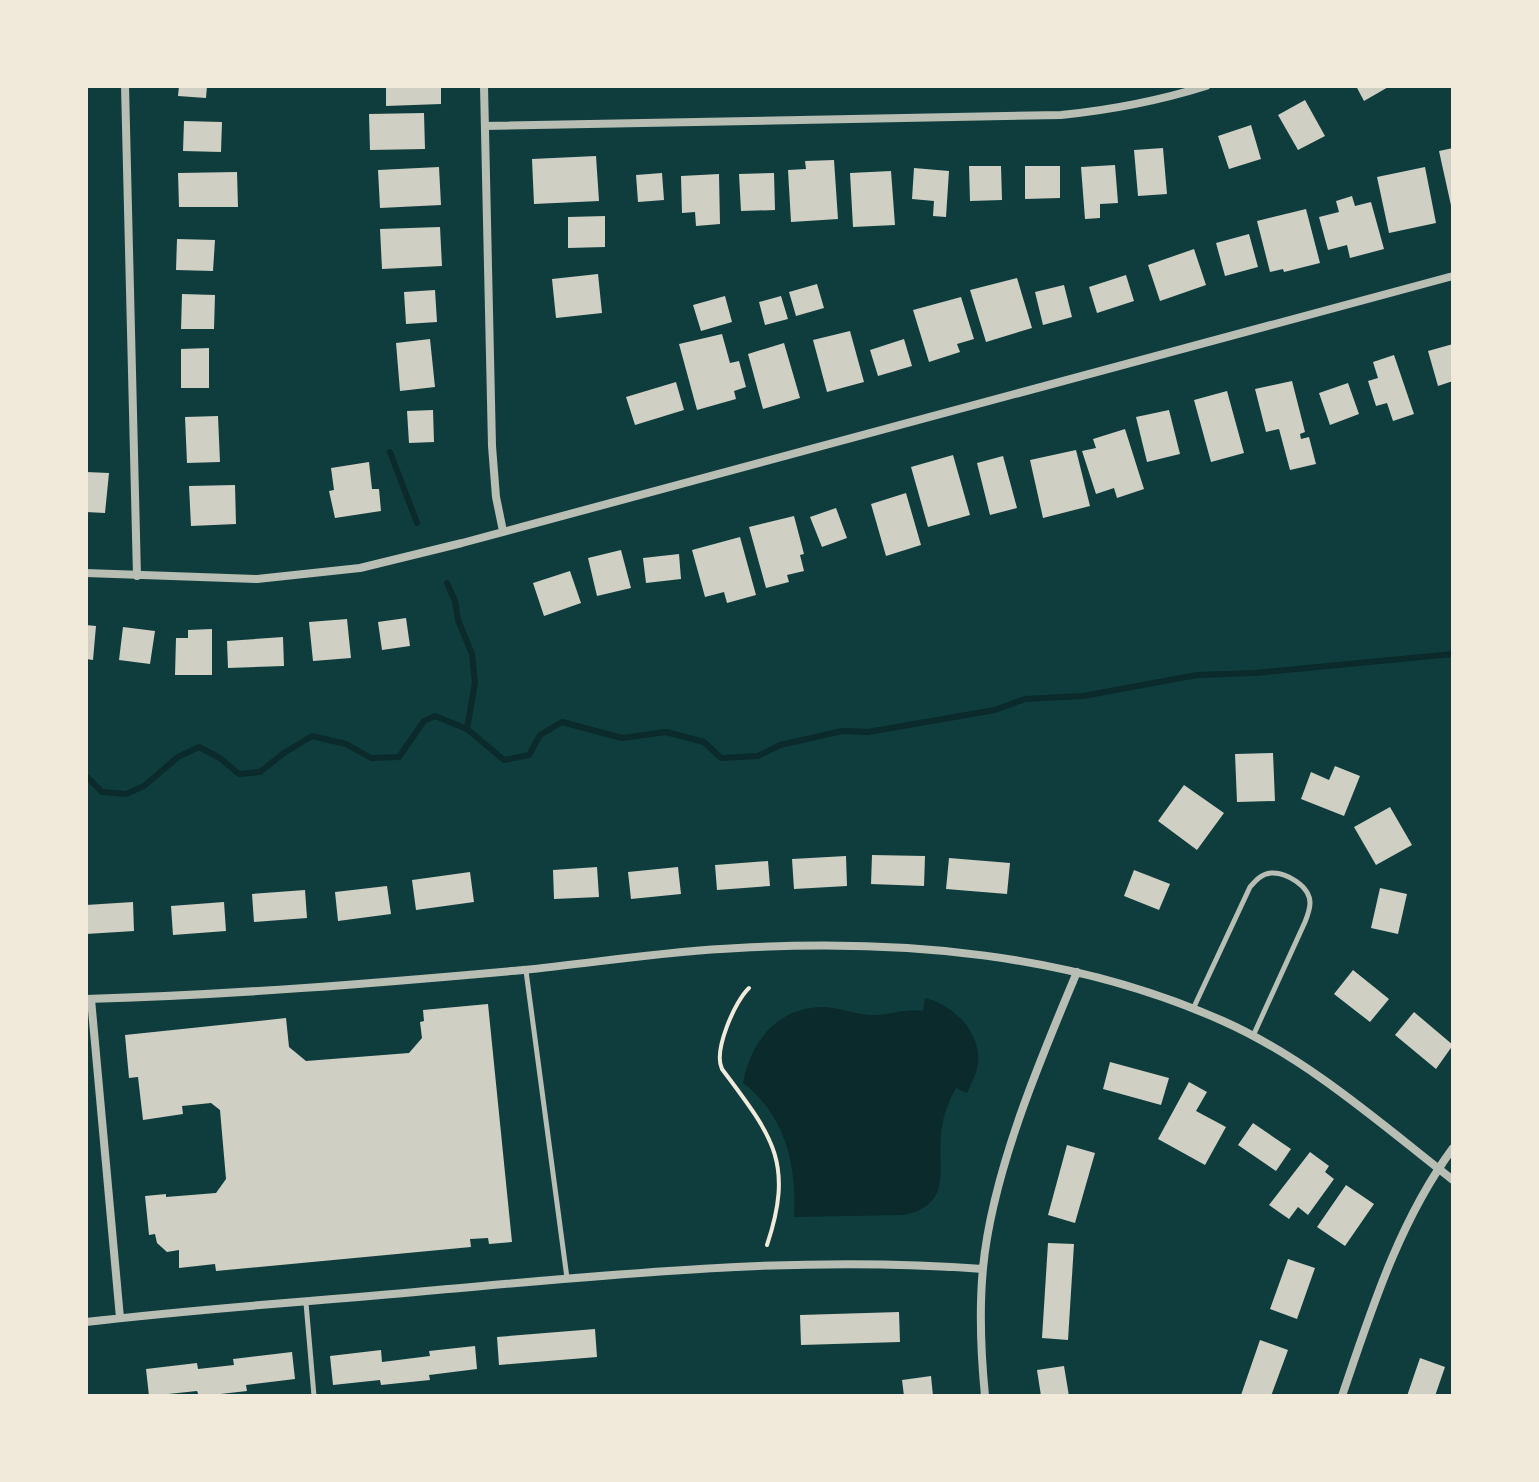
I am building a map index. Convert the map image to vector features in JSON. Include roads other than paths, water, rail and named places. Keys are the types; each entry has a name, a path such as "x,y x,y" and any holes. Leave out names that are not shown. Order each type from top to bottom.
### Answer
{"street":[{"path":"125,86 137,576"},
{"path":"484,86 492,446 496,497 503,531"},
{"path":"485,126 1061,115 1116,110 1206,86"},
{"path":"86,573 222,580 326,573 403,558 1453,276"},
{"path":"120,1318 88,999 271,990 526,970 736,948 867,946 1001,956 1077,972 1193,1009 1253,1036 1345,1095 1453,1180"},
{"path":"985,1396 983,1269 1005,1166 1027,1099 1077,972"},
{"path":"1342,1396 1399,1242 1453,1148"},
{"path":"86,1322 672,1270 805,1264 928,1264 983,1269"}],"lane":[{"path":"1193,1009 1250,887 1259,877 1271,873 1283,874 1301,885 1310,903 1305,922 1253,1036"},
{"path":"526,970 568,1279"},
{"path":"306,1303 314,1396"}],"water":[{"path":"925,998 957,1015 972,1034 978,1057 976,1072 967,1093 956,1088 946,1111 936,1195 919,1210 904,1215 794,1217 793,1179 786,1143 770,1111 743,1083 760,1040 781,1019 809,1008 825,1007 874,1015 923,1011"}],"waterway":[{"path":"390,452 417,523"},
{"path":"447,583 472,654 475,683 467,729"},
{"path":"86,776 102,792 126,794 144,786 178,757 199,747 220,758 239,774 260,772 312,736 346,744 371,758 399,757 424,721 435,716 467,729 504,760 529,755 540,735 562,722 622,738 666,732 704,742 721,758 758,756 780,745 842,731 868,732 995,710 1025,699 1083,696 1197,675 1255,673 1453,654"}]}
